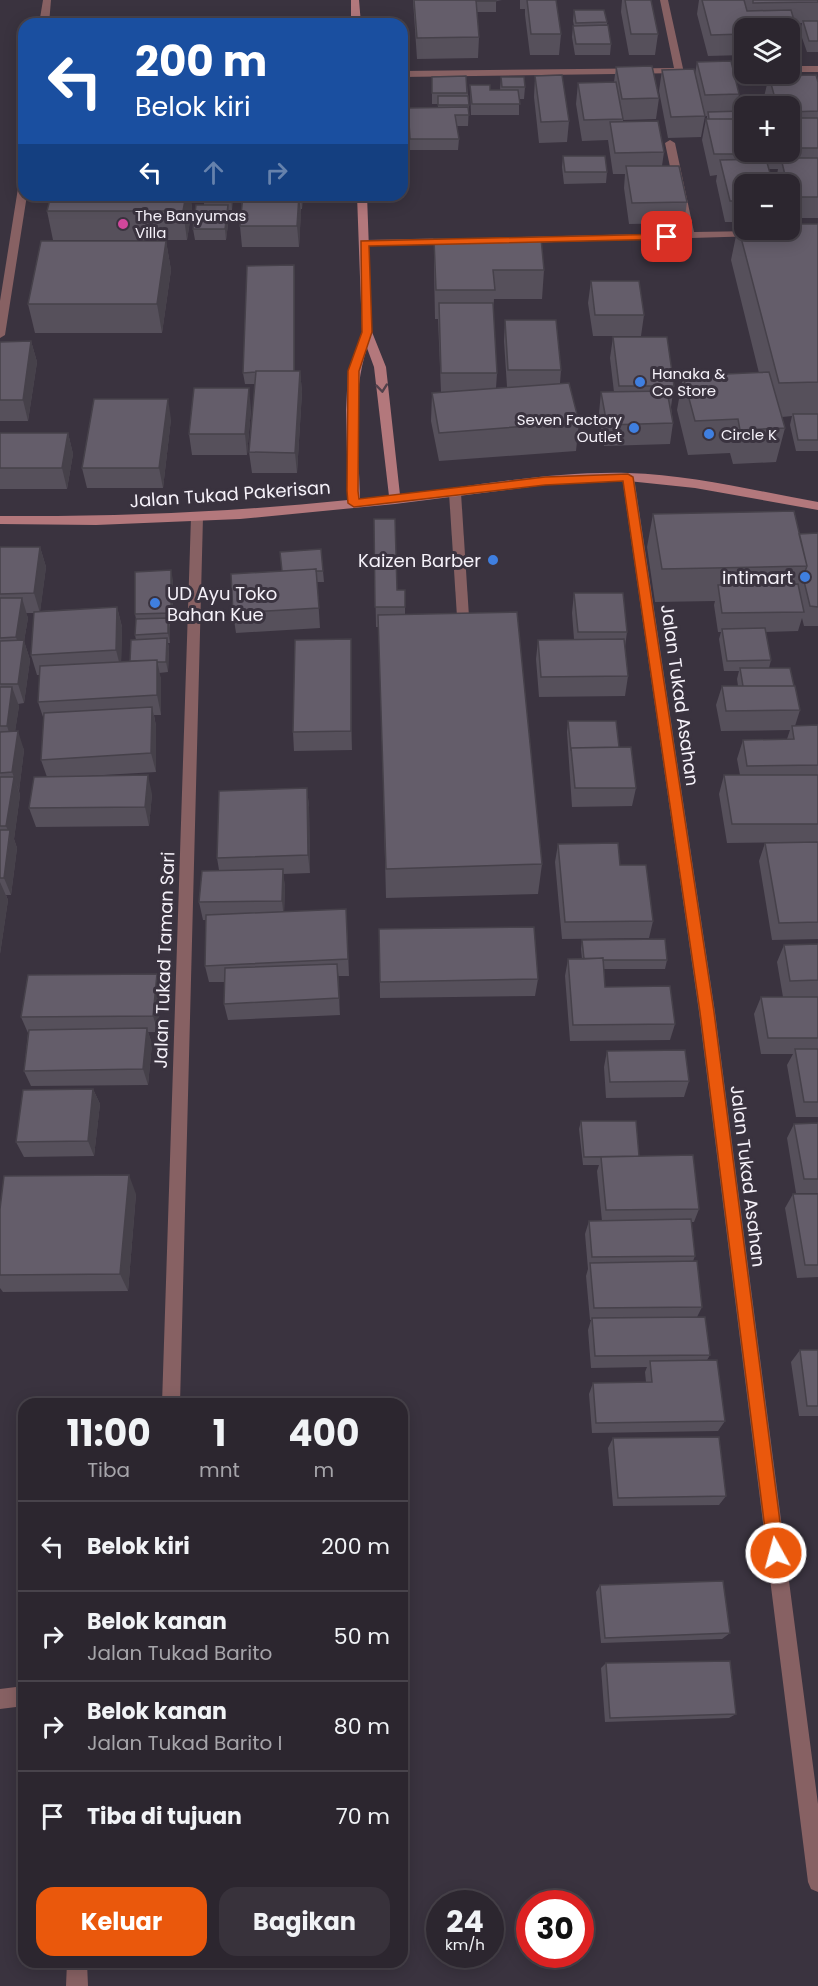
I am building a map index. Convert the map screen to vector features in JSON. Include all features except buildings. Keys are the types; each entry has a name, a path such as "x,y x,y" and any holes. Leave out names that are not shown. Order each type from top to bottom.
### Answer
{"street":[{"path":"45,18 47,0"},
{"path":"355,0 356,18"},
{"path":"664,0 679,71"},
{"path":"800,69 818,69"},
{"path":"701,71 734,70"},
{"path":"408,74 690,71"},
{"path":"670,143 690,236"},
{"path":"0,335 21,201"},
{"path":"362,201 367,332 380,367 395,500"},
{"path":"504,240 734,235"},
{"path":"364,243 469,241"},
{"path":"354,503 352,410 354,371 367,332"},
{"name":"Jalan Tukad Pakerisan","path":"0,520 96,521 197,517 395,500 545,481 628,477 695,484 818,506"},
{"name":"Jalan Tukad Asahan","path":"628,477 707,1012 818,1882"},
{"path":"455,493 464,632"},
{"name":"Jalan Tukad Taman Sari","path":"171,1398 197,517"},
{"path":"0,1699 18,1697"},
{"path":"77,1968 77,1986"}],"place":[{"name":"The Banyumas Villa","path":"123,224"},
{"name":"Hanaka & Co Store","path":"640,382"},
{"name":"Seven Factory Outlet","path":"634,428"},
{"name":"Circle K","path":"709,434"},
{"name":"Kaizen Barber","path":"493,560"},
{"name":"intimart","path":"805,577"},
{"name":"UD Ayu Toko Bahan Kue","path":"155,603"}],"route":[{"path":"667,237 364,243 367,332 354,371 353,491 354,503 545,481 628,477 707,1012 776,1553"}]}
